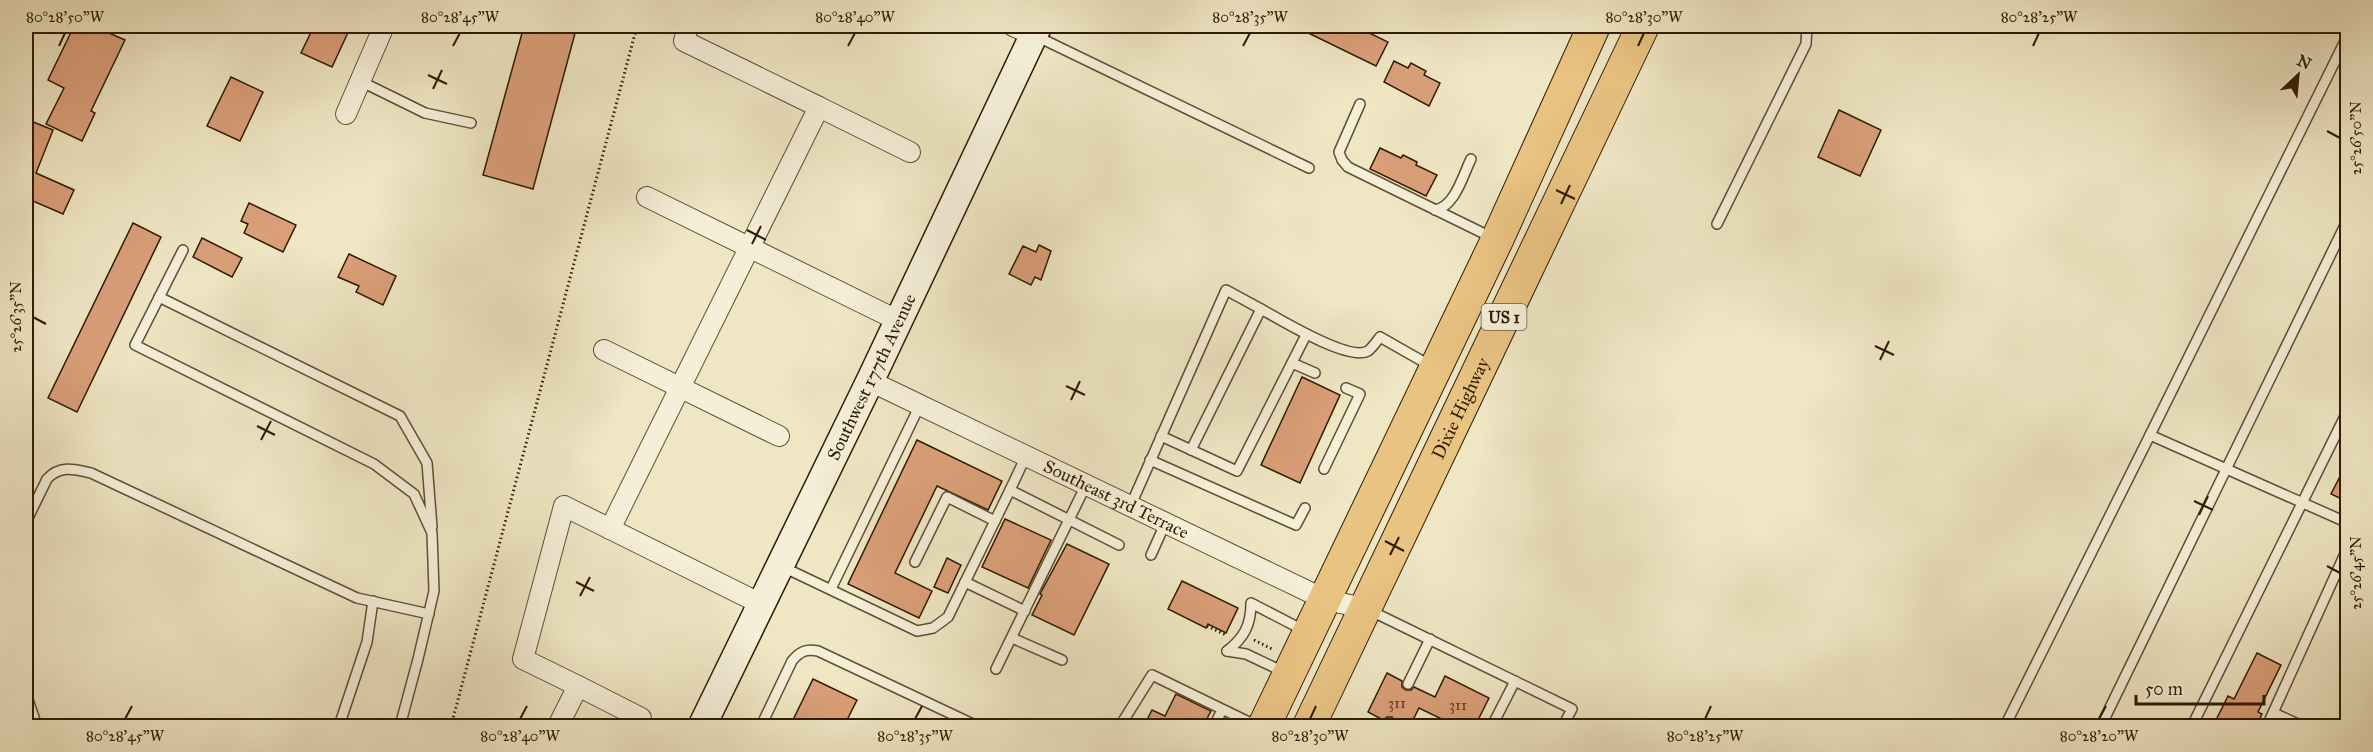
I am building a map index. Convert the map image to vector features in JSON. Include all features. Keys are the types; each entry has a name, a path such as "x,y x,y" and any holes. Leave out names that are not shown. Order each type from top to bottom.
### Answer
{"highway":[{"name":"US 1","path":"1264,726 1282,663 1310,633 1497,240 1594,26"},
{"name":"Dixie Highway","path":"1313,723 1364,608 1643,26"}],"main road":[{"name":"Southwest 177th Avenue","path":"702,726 899,321 1028,29"}],"street":[{"path":"346,114 384,26"},
{"path":"688,26 684,41 910,152"},
{"path":"610,529 819,107"},
{"path":"647,198 899,321"},
{"path":"604,350 779,436"},
{"name":"Southeast 3rd Terrace","path":"870,381 1326,600 1364,608"},
{"path":"641,718 523,659 564,506 761,604"},
{"path":"558,726 578,686"}],"lane":[{"path":"1717,224 1806,44 1807,26"},
{"path":"1028,29 1309,168"},
{"path":"2005,726 2348,35"},
{"path":"360,81 425,112 471,123"},
{"path":"1360,104 1339,152 1348,167 1497,240"},
{"path":"1435,210 1442,209 1450,201 1471,159"},
{"path":"2101,726 2348,219"},
{"path":"183,249 135,345 374,464 414,494 432,532"},
{"path":"1130,507 1226,290 1306,335 1356,354 1368,351 1380,337 1436,369"},
{"path":"159,297 400,416 427,463 434,591 400,726"},
{"path":"1191,450 1261,309"},
{"path":"1161,436 1237,471 1306,335"},
{"path":"1292,363 1316,374"},
{"path":"1324,469 1360,394 1346,388"},
{"path":"831,590 920,405"},
{"path":"2193,726 2348,410"},
{"path":"2150,435 2348,523"},
{"path":"780,565 917,631 933,628 948,617 1026,456"},
{"path":"1150,460 1296,525 1305,508"},
{"path":"26,522 52,473 63,468 85,471 357,598 429,614"},
{"path":"996,669 1086,485"},
{"path":"1010,490 1119,544"},
{"path":"915,562 947,497 995,521"},
{"path":"1151,555 1165,524"},
{"path":"2267,726 2348,548"},
{"path":"965,582 1025,611"},
{"path":"339,726 367,642 373,602"},
{"path":"1282,663 1227,651 1244,635 1248,626 1251,603 1310,633"},
{"path":"1364,608 1572,709 1563,726"},
{"path":"1012,638 1062,660"},
{"path":"1408,684 1430,639"},
{"path":"761,726 792,661 807,649 818,651 977,726"},
{"path":"1120,726 1152,675 1257,726"},
{"path":"1492,726 1515,681"},
{"path":"26,694 37,726"},
{"path":"1214,726 1222,710"},
{"path":"2274,713 2302,726"}],"path":[{"path":"451,726 637,26"},
{"path":"1207,626 1228,636 1231,629"},
{"path":"1249,638 1282,663"}],"building":[{"path":"74,26 93,26 125,40 91,111 95,113 82,141 46,124 64,88 48,80"},
{"path":"314,26 351,26 332,67 301,53"},
{"path":"524,26 577,26 533,189 483,175"},
{"path":"1294,26 1355,26 1388,42 1376,66"},
{"path":"1394,61 1408,68 1411,63 1426,71 1424,75 1440,83 1429,106 1384,82"},
{"path":"231,77 263,92 240,141 207,126"},
{"path":"1839,110 1881,130 1860,176 1818,157"},
{"path":"26,119 53,130 36,173 74,190 63,214 26,198"},
{"path":"1380,148 1401,158 1403,155 1417,162 1416,165 1437,175 1426,196 1370,169"},
{"path":"249,203 296,225 283,252 244,233 248,224 241,221"},
{"path":"133,223 161,237 77,412 48,398"},
{"path":"202,238 242,258 232,277 193,257"},
{"path":"1039,245 1051,251 1041,280 1035,277 1031,285 1009,274 1023,246 1036,252"},
{"path":"349,254 396,276 383,305 356,292 359,286 338,277"},
{"path":"1302,377 1340,395 1300,483 1261,465"},
{"path":"917,440 1002,481 988,510 937,486 895,573 932,591 919,618 848,584"},
{"path":"2348,461 2348,502 2331,494"},
{"path":"1005,519 1051,540 1028,588 982,567"},
{"path":"1067,544 1109,564 1074,635 1032,615 1042,595 1040,594"},
{"path":"947,558 961,565 948,593 934,587"},
{"path":"1182,581 1238,608 1226,633 1208,624 1206,628 1168,609"},
{"path":"2257,653 2281,665 2258,712 2262,714 2256,726 2213,726 2228,696 2234,699"},
{"path":"1387,673 1402,681 1402,687 1406,690 1414,687 1435,697 1445,676 1489,698 1475,726 1456,726 1419,708 1410,726 1397,726 1392,717 1383,720 1368,712"},
{"path":"813,679 857,700 844,726 790,726"},
{"path":"1176,694 1211,711 1203,726 1144,726 1152,710 1165,716"}]}
